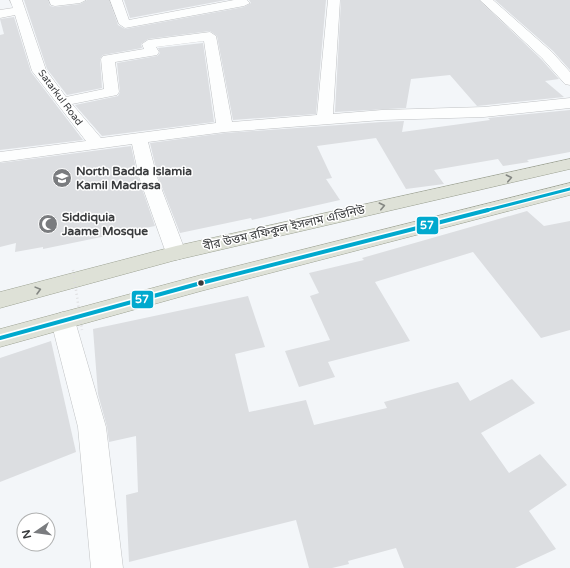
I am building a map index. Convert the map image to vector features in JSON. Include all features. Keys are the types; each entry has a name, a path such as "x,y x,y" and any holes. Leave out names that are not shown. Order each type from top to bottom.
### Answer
{"main road":[{"name":"বীর উত্তম রফিকুল ইসলাম এভিনিউ","path":"0,300 176,253 570,164"},
{"path":"0,338 73,325 208,281 570,189"}],"street":[{"path":"55,0 55,3 80,0"},
{"path":"116,0 125,24 244,3 240,0"},
{"path":"325,118 334,0"},
{"path":"486,0 547,55 570,81"},
{"path":"0,14 17,6"},
{"name":"Satarkul Road","path":"17,6 39,71 62,102 98,145"},
{"path":"62,102 112,92 108,59 152,52 148,44 210,36 225,127"},
{"path":"0,157 225,127 325,118 484,112 570,103"},
{"path":"139,139 148,177 176,253"},
{"path":"73,325 92,427 107,568"}],"path":[{"path":"73,270 73,325"}],"building":[{"path":"24,0 48,0 50,6 55,7 80,4 87,0 109,0 118,25 125,29 244,7 251,3 249,0 326,0 316,114 233,120 217,36 210,31 148,39 141,44 142,48 103,55 100,59 102,88 67,95 47,69"},
{"path":"124,0 226,0 130,18"},
{"path":"341,0 479,0 541,59 559,79 545,81 564,97 477,106 450,75 411,79 406,108 335,112"},
{"path":"495,0 570,0 570,70 553,51"},
{"path":"14,17 31,72 83,140 0,150 0,35 4,34 0,19"},
{"path":"203,43 214,122 102,136 75,105 118,96 120,92 117,63 157,56 160,53 158,48"},
{"path":"570,110 570,152 527,160 529,162 503,166 498,159 434,170 444,184 406,189 376,138 317,146 332,178 326,179 340,200 252,220 251,218 180,233 158,177 150,143 225,133 404,121 402,132 490,120 488,118"},
{"path":"131,146 138,177 155,226 43,249 43,247 15,252 16,243 0,247 0,163"},
{"path":"527,211 544,226 570,221 570,330 541,338 473,252 375,282 410,341 328,362 335,377 299,387 285,351 330,340 310,296 319,293 309,273 364,260 362,258"},
{"path":"248,296 265,347 235,354 249,412 306,400 314,425 387,408 384,402 458,382 470,401 512,379 535,403 481,433 509,473 540,454 567,485 529,511 556,549 515,568 404,568 396,548 348,561 349,564 332,568 309,568 296,520 129,562 126,495 138,492 136,436 109,442 107,427 98,394 93,329"},
{"path":"51,341 76,452 0,482 0,358"}],"transit line":[{"name":"57","path":"0,338 201,283 570,189"}],"place":[{"name":"North Badda Islamia Kamil Madrasa","path":"62,178"},
{"name":"Siddiquia Jaame Mosque","path":"48,224"}]}
